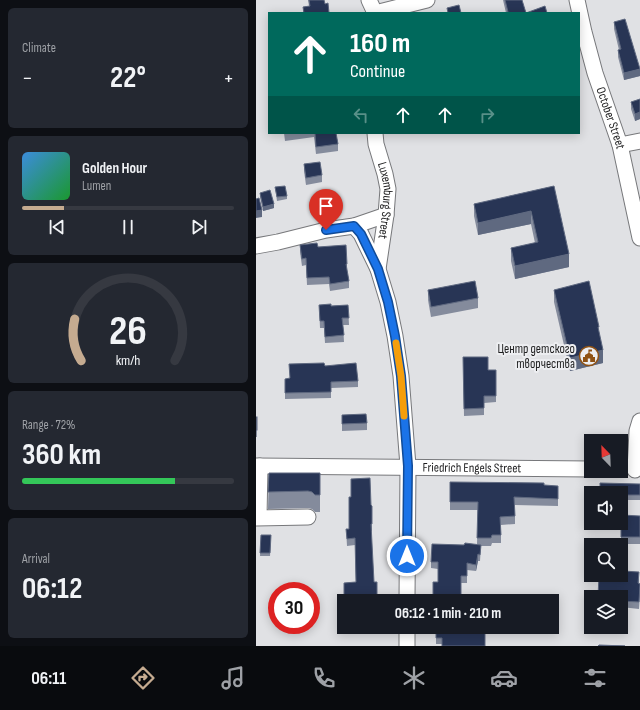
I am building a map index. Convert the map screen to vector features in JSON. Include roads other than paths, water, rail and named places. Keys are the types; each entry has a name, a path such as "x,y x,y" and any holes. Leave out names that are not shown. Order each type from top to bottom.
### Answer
{"street":[{"path":"369,0 375,12"},
{"path":"379,12 427,0"},
{"name":"October Street","path":"577,0 580,12"},
{"name":"October Street","path":"580,14 595,73 620,145 640,238"},
{"name":"Luxemburg Street","path":"375,134 376,144 388,189 382,253 378,269 388,302 395,336 401,376 408,466 407,594"},
{"path":"620,145 640,141"},
{"path":"256,246 326,230 354,226 386,215"},
{"path":"354,226 361,234 378,269"},
{"path":"632,470 637,431 640,421"},
{"path":"258,466 257,518 308,517"},
{"name":"Friedrich Engels Street","path":"258,466 408,466 584,469"},
{"path":"407,634 407,646"}],"place":[{"name":"Центр детского творчества","path":"589,356"}]}
